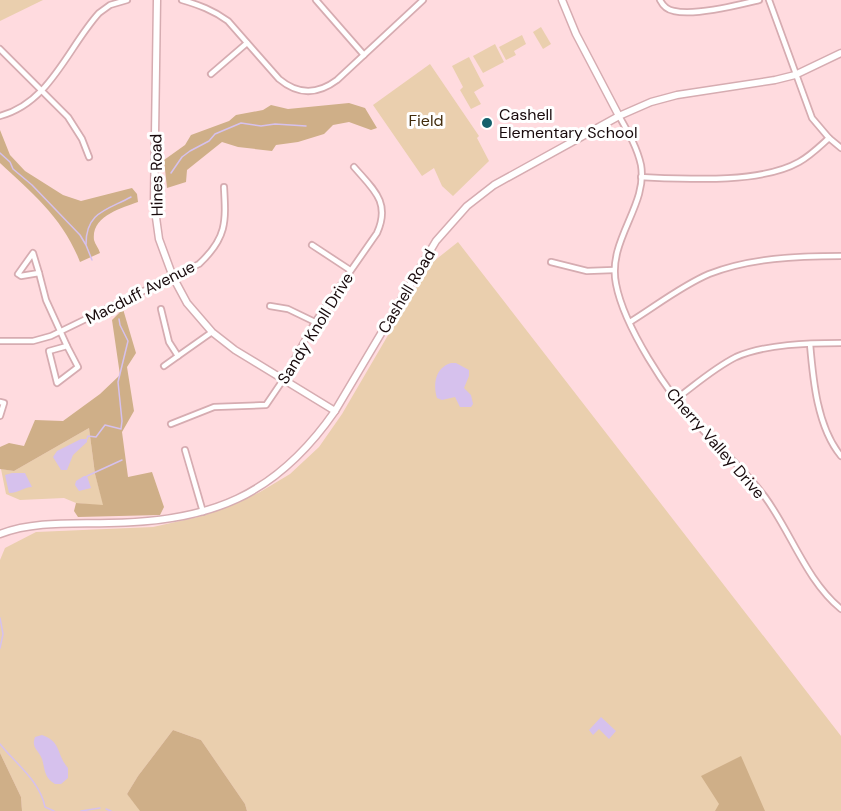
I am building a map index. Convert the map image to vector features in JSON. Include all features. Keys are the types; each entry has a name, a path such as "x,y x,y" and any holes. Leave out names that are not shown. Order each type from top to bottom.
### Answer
{"street":[{"path":"0,116 22,106 41,91 99,13 110,5 127,0"},
{"name":"Hines Road","path":"157,0 154,203 159,239 173,277 187,303 212,332 235,350 335,411"},
{"path":"182,0 208,8 219,15 288,87 305,92 314,92 327,87 423,0"},
{"path":"316,0 364,55"},
{"name":"Cherry Valley Drive","path":"562,0 576,34 637,153 641,177 636,200 618,246 615,270 618,294 630,322 652,363 676,399 697,425 755,485 775,513 815,581 841,609"},
{"path":"660,0 666,8 683,12 759,0"},
{"path":"769,0 812,118 841,148"},
{"path":"211,74 247,43"},
{"path":"0,49 68,117 82,139 88,157"},
{"name":"Cashell Road","path":"0,534 30,525 146,523 173,520 229,503 274,477 318,435 335,411 436,241 461,213 494,185 619,116 651,102 677,95 755,84 795,75 841,53"},
{"path":"641,177 714,179 774,171 801,161 829,138"},
{"name":"Sandy Knoll Drive","path":"171,424 214,407 266,405 283,380 315,322 382,223 383,213 377,193 354,167"},
{"name":"Macduff Avenue","path":"0,341 33,341 62,332 199,264 216,246 226,222 224,187"},
{"path":"312,245 350,270"},
{"path":"39,273 21,276 18,274 33,253 39,273 46,300 78,367 57,383 50,351 67,346"},
{"path":"630,322 687,285 709,274 737,266 809,256 841,256"},
{"path":"551,262 587,271 615,270"},
{"path":"270,306 288,309 315,322"},
{"path":"161,309 169,342 178,356"},
{"path":"164,366 212,332"},
{"path":"676,399 716,369 738,356 763,349 841,343"},
{"path":"810,344 817,400 827,431 841,456"},
{"path":"0,402 4,403 0,416"},
{"path":"185,450 203,512"}],"green space":[{"path":"0,0 43,0 0,21"},
{"path":"541,27 551,44 543,49 533,32"},
{"path":"522,35 526,44 514,51 516,55 506,60 499,47"},
{"path":"495,44 504,62 483,73 473,56"},
{"path":"469,57 484,86 474,92 481,104 471,109 460,90 463,87 452,66"},
{"name":"Field","path":"430,64 479,136 477,138 489,161 453,196 442,186 434,168 422,176 373,105"},
{"path":"458,242 841,736 841,811 247,811 245,804 201,740 173,730 127,794 142,811 22,811 21,797 0,753 0,560 5,548 36,532 153,527 198,517 228,507 290,474 319,447 342,414 429,265"},
{"path":"89,428 95,474 104,506 76,503 64,498 20,500 6,494 1,469 14,471"}],"shaded area":[{"path":"349,103 365,108 377,128 371,130 349,122 333,125 324,134 298,142 276,145 272,151 238,147 222,142 187,170 186,182 167,188 164,160 185,145 191,135 229,121 236,115 263,110 271,105 288,109"},
{"path":"0,130 10,155 25,171 63,195 81,201 132,188 137,194 138,202 109,214 97,225 94,240 100,253 80,262 65,232 56,220 35,196 0,163"},
{"path":"123,309 136,353 127,367 134,411 122,432 128,477 152,472 164,507 160,515 78,517 74,511 76,503 103,505 95,474 89,428 14,471 0,469 0,447 9,443 24,446 35,420 63,421 100,394 120,375 112,320"},
{"path":"456,363 469,370 464,388 471,395 473,404 471,407 460,407 455,397 442,400 437,398 436,377 446,365"},
{"path":"81,439 87,439 87,442 73,455 67,470 61,470 53,457 57,451"},
{"path":"25,473 32,487 9,493 5,475"},
{"path":"87,476 91,488 79,491 75,485 76,481"},
{"path":"601,717 616,731 609,739 599,729 593,735 589,730"},
{"path":"173,730 201,740 245,804 247,811 140,811 127,794"},
{"path":"42,735 53,741 68,768 68,778 61,784 55,784 49,779 42,759 34,746 35,737"},
{"path":"0,753 21,797 22,811 0,811"},
{"path":"741,756 765,811 715,811 719,804 701,776"}],"waterway":[{"path":"171,173 182,157 190,151 209,141 215,134 241,123 261,126 275,124 306,126"},
{"path":"0,153 10,162 13,169 32,185 80,235 92,260"},
{"path":"86,244 87,233 94,218 106,209 131,197"},
{"path":"87,439 88,436 96,437 105,425 121,429 118,382 128,341 119,319"},
{"path":"87,476 122,460"},
{"path":"0,618 3,634 0,648"},
{"path":"0,744 33,781 45,807 54,811"},
{"path":"81,811 100,808"},
{"path":"106,809 111,811"}],"place":[{"name":"Cashell Elementary School","path":"487,123"}]}
